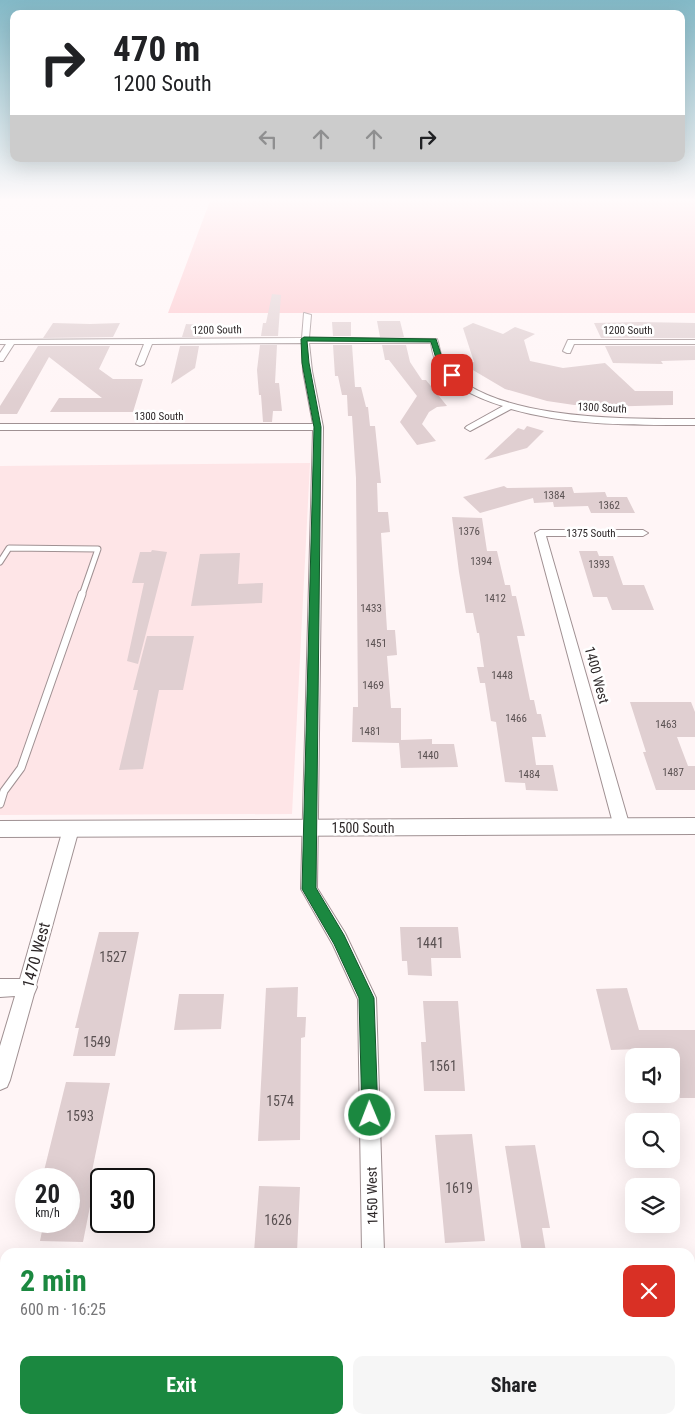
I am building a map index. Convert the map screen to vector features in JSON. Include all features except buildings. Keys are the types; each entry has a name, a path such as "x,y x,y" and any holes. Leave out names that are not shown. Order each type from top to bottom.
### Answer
{"street":[{"name":"1450 West","path":"307,315 304,339 305,363 318,427 309,889 339,939 367,998 373,1248"},
{"name":"1200 South","path":"0,342 148,343 304,339 434,340"},
{"name":"1300 South","path":"434,340 441,365 464,385 508,407 572,418 695,422"},
{"path":"0,359 12,342"},
{"name":"1200 South","path":"567,351 571,342 695,342"},
{"path":"140,364 148,343"},
{"path":"470,428 508,407"},
{"name":"1300 South","path":"0,427 318,427"},
{"name":"1375 South","path":"540,533 642,533"},
{"name":"1400 West","path":"540,533 622,827"},
{"name":"1500 South","path":"0,829 695,826"},
{"name":"1470 West","path":"0,1080 28,987 71,829"},
{"path":"0,988 28,987"}],"lane":[{"path":"0,562 10,548 98,549 21,768 4,791 0,804"}],"shaded area":[{"path":"185,267 695,267 695,313 168,313"},
{"path":"310,463 292,814 0,815 0,466"}],"route":[{"path":"370,1115 367,998 339,939 309,889 318,427 305,363 304,339 434,340 441,365 452,375"}]}
